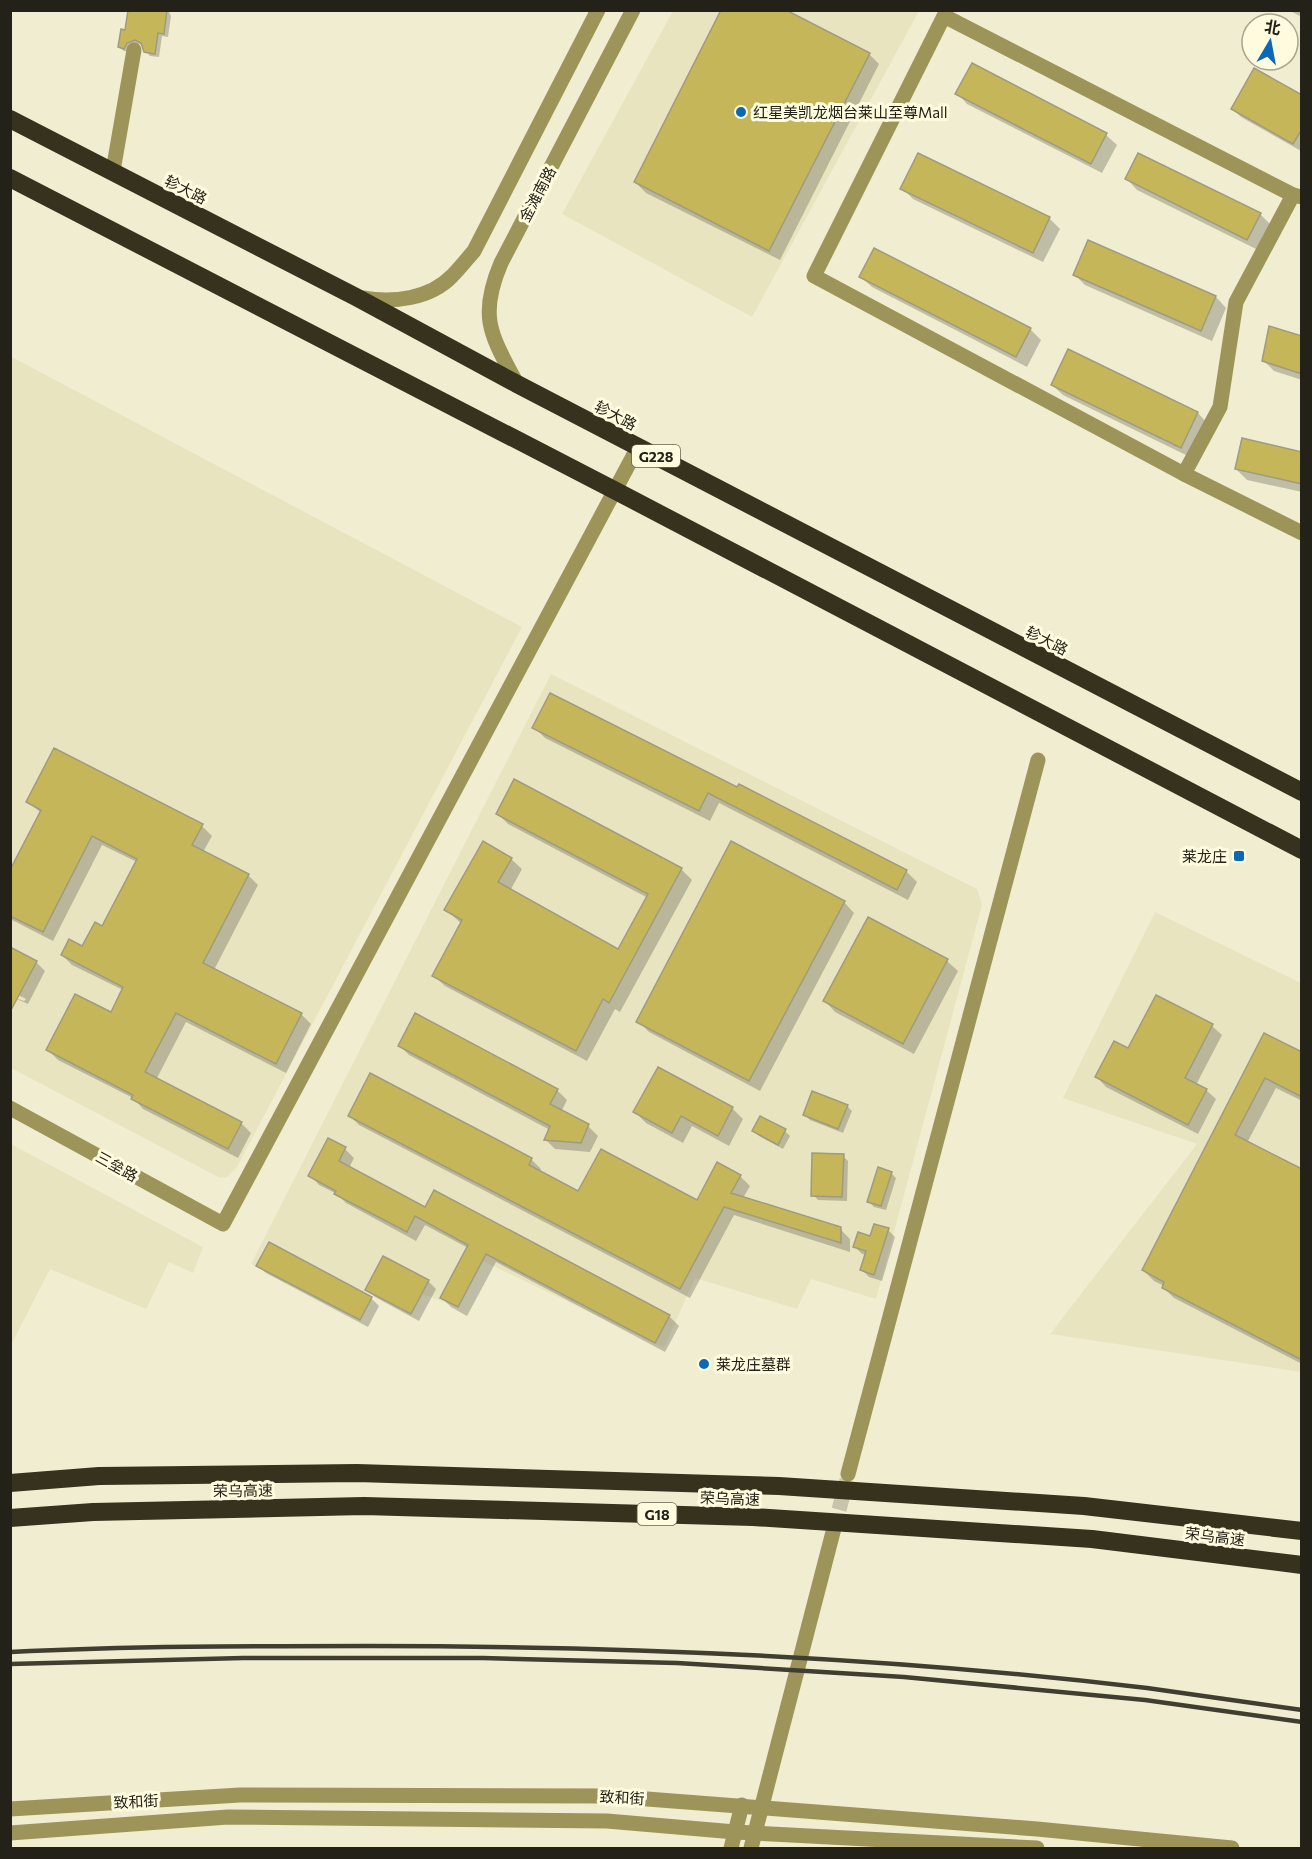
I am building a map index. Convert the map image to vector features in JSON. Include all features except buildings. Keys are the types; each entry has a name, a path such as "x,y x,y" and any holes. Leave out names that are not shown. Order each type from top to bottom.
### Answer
{"highway":[{"name":"轸大路","path":"10,119 356,297 517,384 1302,792"},
{"path":"10,178 614,490 1302,850"},
{"name":"荣乌高速","path":"10,1482 99,1476 357,1473 779,1486 1084,1506 1302,1531"},
{"name":"荣乌高速","path":"10,1518 93,1512 364,1506 753,1517 1092,1539 1302,1565"}],"street":[{"name":"金滩南路","path":"356,297 382,301 406,299 432,290 451,278 474,251 598,10"},
{"name":"金滩南路","path":"517,384 497,346 490,327 489,306 492,286 501,263 633,10"},
{"path":"1184,474 1220,407 1236,302 1297,196 946,14 814,276 1184,474 1302,533"},
{"path":"113,171 134,50"},
{"path":"614,490 638,447"},
{"name":"三垒路","path":"10,1108 223,1224 614,490"},
{"path":"848,1474 1038,760"},
{"path":"751,1848 833,1532"},
{"name":"致和街","path":"10,1809 240,1795 608,1796 1037,1829 1232,1848"},
{"path":"731,1848 742,1805"},
{"name":"致和街","path":"10,1833 228,1817 607,1821 735,1832 754,1831 1037,1848"}],"shaded area":[{"name":"红星美凯龙烟台莱山至尊Mall","path":"673,11 919,11 752,317 562,214"},
{"path":"10,356 522,627 237,1167 227,1177 220,1178 11,1068"},
{"path":"551,674 977,889 982,905 876,1299 811,1279 797,1309 695,1278 664,1348 483,1261 458,1307 422,1294 411,1314 373,1291 360,1320 251,1264"},
{"path":"1155,912 1301,983 1301,1372 1050,1334 1197,1144 1063,1098"},
{"path":"11,1144 203,1247 193,1273 169,1262 146,1309 50,1269 11,1345"}],"tunnel":[{"path":"833,1532 847,1480"}],"railway":[{"path":"10,1652 144,1647 368,1646 563,1648 758,1655 1050,1677 1302,1710"},
{"path":"10,1664 243,1658 483,1658 677,1663 904,1677 1145,1700 1302,1722"}],"place":[{"name":"红星美凯龙烟台莱山至尊Mall","path":"741,112"},
{"name":"莱龙庄","path":"1239,856"},
{"name":"莱龙庄墓群","path":"704,1364"}]}
